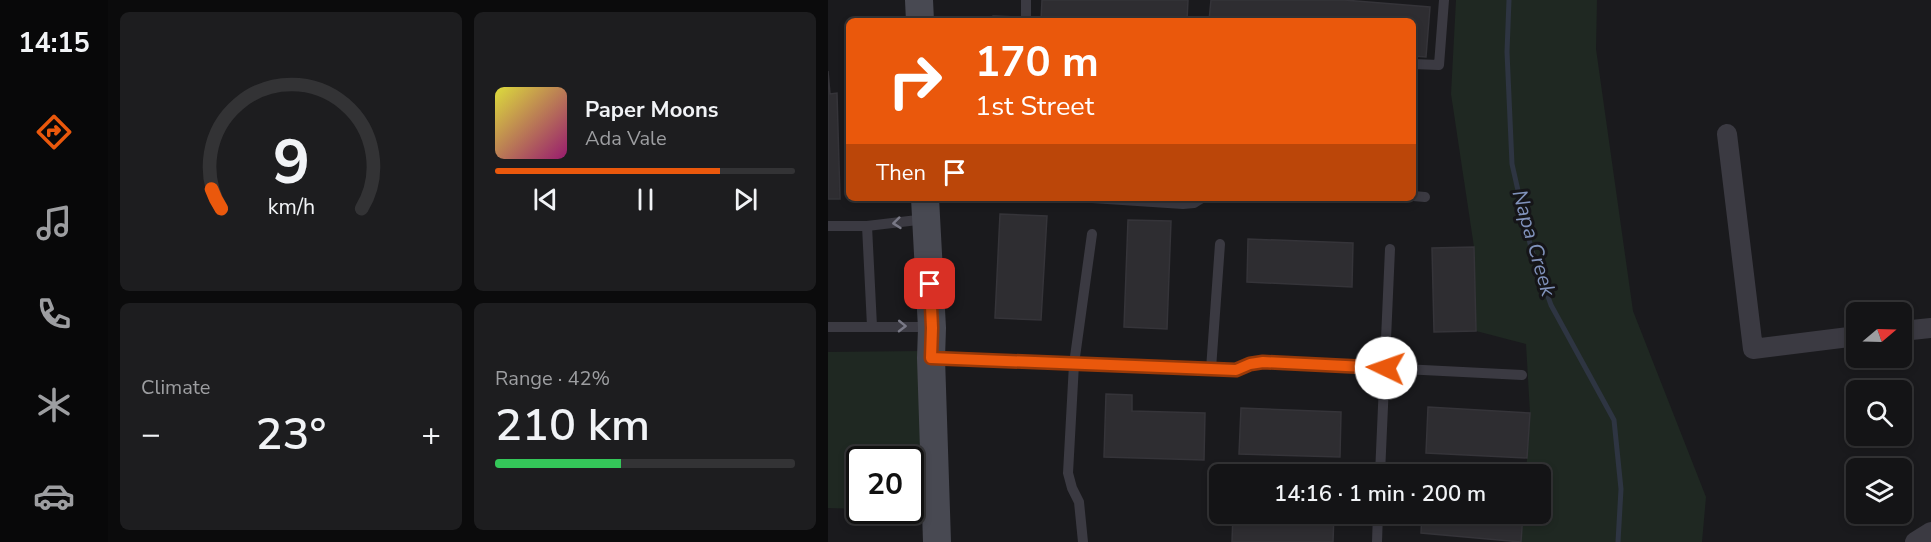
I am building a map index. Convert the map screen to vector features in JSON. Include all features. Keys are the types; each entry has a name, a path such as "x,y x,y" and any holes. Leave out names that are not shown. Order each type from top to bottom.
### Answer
{"main road":[{"path":"919,0 920,18"},
{"path":"926,209 932,328 937,542"}],"street":[{"path":"1727,134 1753,349 1846,337"},
{"path":"1912,330 1931,327"},
{"path":"1915,542 1931,532"}],"lane":[{"path":"1026,0 1026,18"},
{"path":"1416,64 1439,65 1444,0"},
{"path":"1138,201 1183,204 1197,201"},
{"path":"828,226 867,226 926,209"},
{"path":"867,226 872,326"},
{"path":"1083,542 1079,502 1068,472 1074,364 1092,234"},
{"path":"1211,369 1220,244"},
{"path":"1381,464 1390,249"},
{"path":"828,327 932,328"},
{"path":"931,358 1236,370 1263,362 1522,375"},
{"path":"1377,542 1378,524"}],"shaded area":[{"path":"1456,0 1597,0 1596,49 1633,311 1706,497 1702,542 1521,542 1522,524 1551,524 1551,464 1527,464 1530,413 1526,344 1476,331 1474,247 1451,94"},
{"path":"922,351 926,513 924,513 924,446 846,446 846,509 828,508 828,352"}],"building":[{"path":"1042,0 1188,0 1187,18 1041,18"},
{"path":"1211,0 1344,0 1430,7 1426,57 1416,56 1416,18 1209,18"},
{"path":"993,16 1017,17 1017,18 993,18"},
{"path":"828,71 830,94 837,93 840,199 828,199"},
{"path":"1000,214 1047,216 1041,320 995,318"},
{"path":"1128,220 1171,221 1167,329 1124,327"},
{"path":"1248,239 1353,243 1352,287 1247,282"},
{"path":"1474,247 1476,331 1434,332 1432,248"},
{"path":"1106,394 1132,395 1132,411 1205,413 1204,460 1104,457"},
{"path":"1428,407 1530,413 1527,458 1426,453"},
{"path":"1241,408 1341,412 1340,457 1239,454"},
{"path":"1233,524 1334,524 1333,542 1232,542"},
{"path":"1421,524 1522,524 1521,542 1421,533"}],"waterway":[{"name":"Napa Creek","path":"1509,0 1507,52 1512,164 1531,248 1551,305 1614,420 1621,489 1618,542"}],"route":[{"path":"930,284 931,358 1236,370 1263,362 1386,368"}]}
